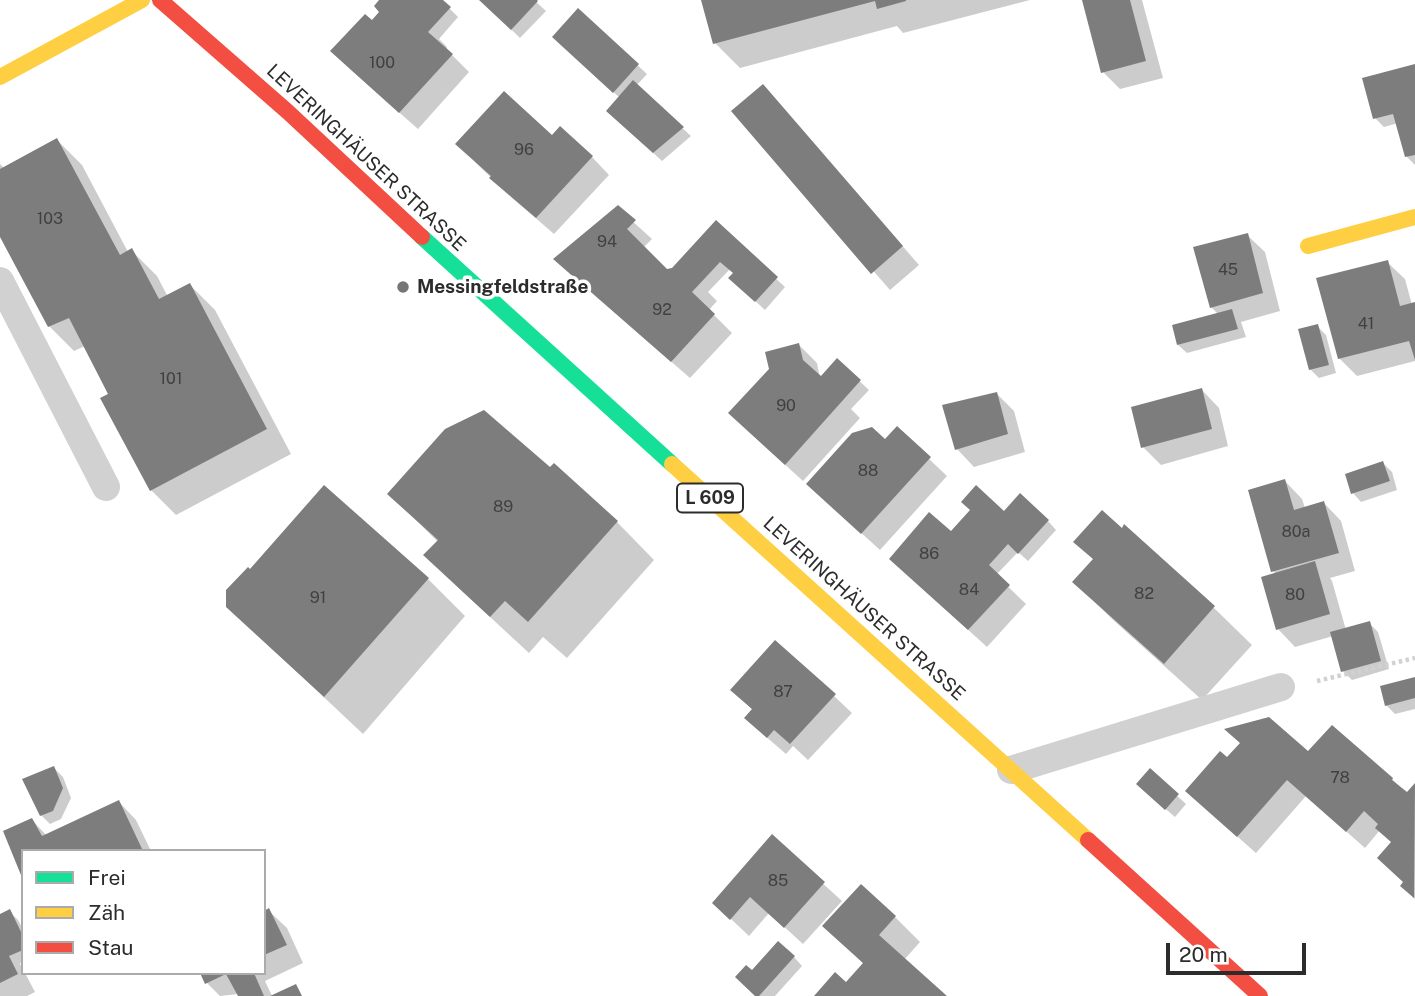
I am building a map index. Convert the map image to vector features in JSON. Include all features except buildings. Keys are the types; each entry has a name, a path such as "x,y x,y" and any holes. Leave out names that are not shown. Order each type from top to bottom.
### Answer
{"main road":[{"path":"0,77 142,0"},
{"name":"LEVERINGHÄUSER STRASSE","path":"160,0 288,112 458,270 1260,996"},
{"path":"1308,246 1415,217"}],"lane":[{"path":"0,281 106,487"},
{"path":"1011,770 1281,687"}],"path":[{"path":"1281,687 1334,678 1415,658"}],"traffic: fast":[{"path":"422,237 672,464"}],"traffic: slow":[{"path":"0,77 142,0"},
{"path":"1308,246 1415,217"},
{"path":"672,464 1088,840"}],"traffic: jam":[{"path":"160,0 288,112 422,237"},
{"path":"1088,840 1260,996"}],"place":[{"name":"Messingfeldstraße","path":"403,287"}]}
